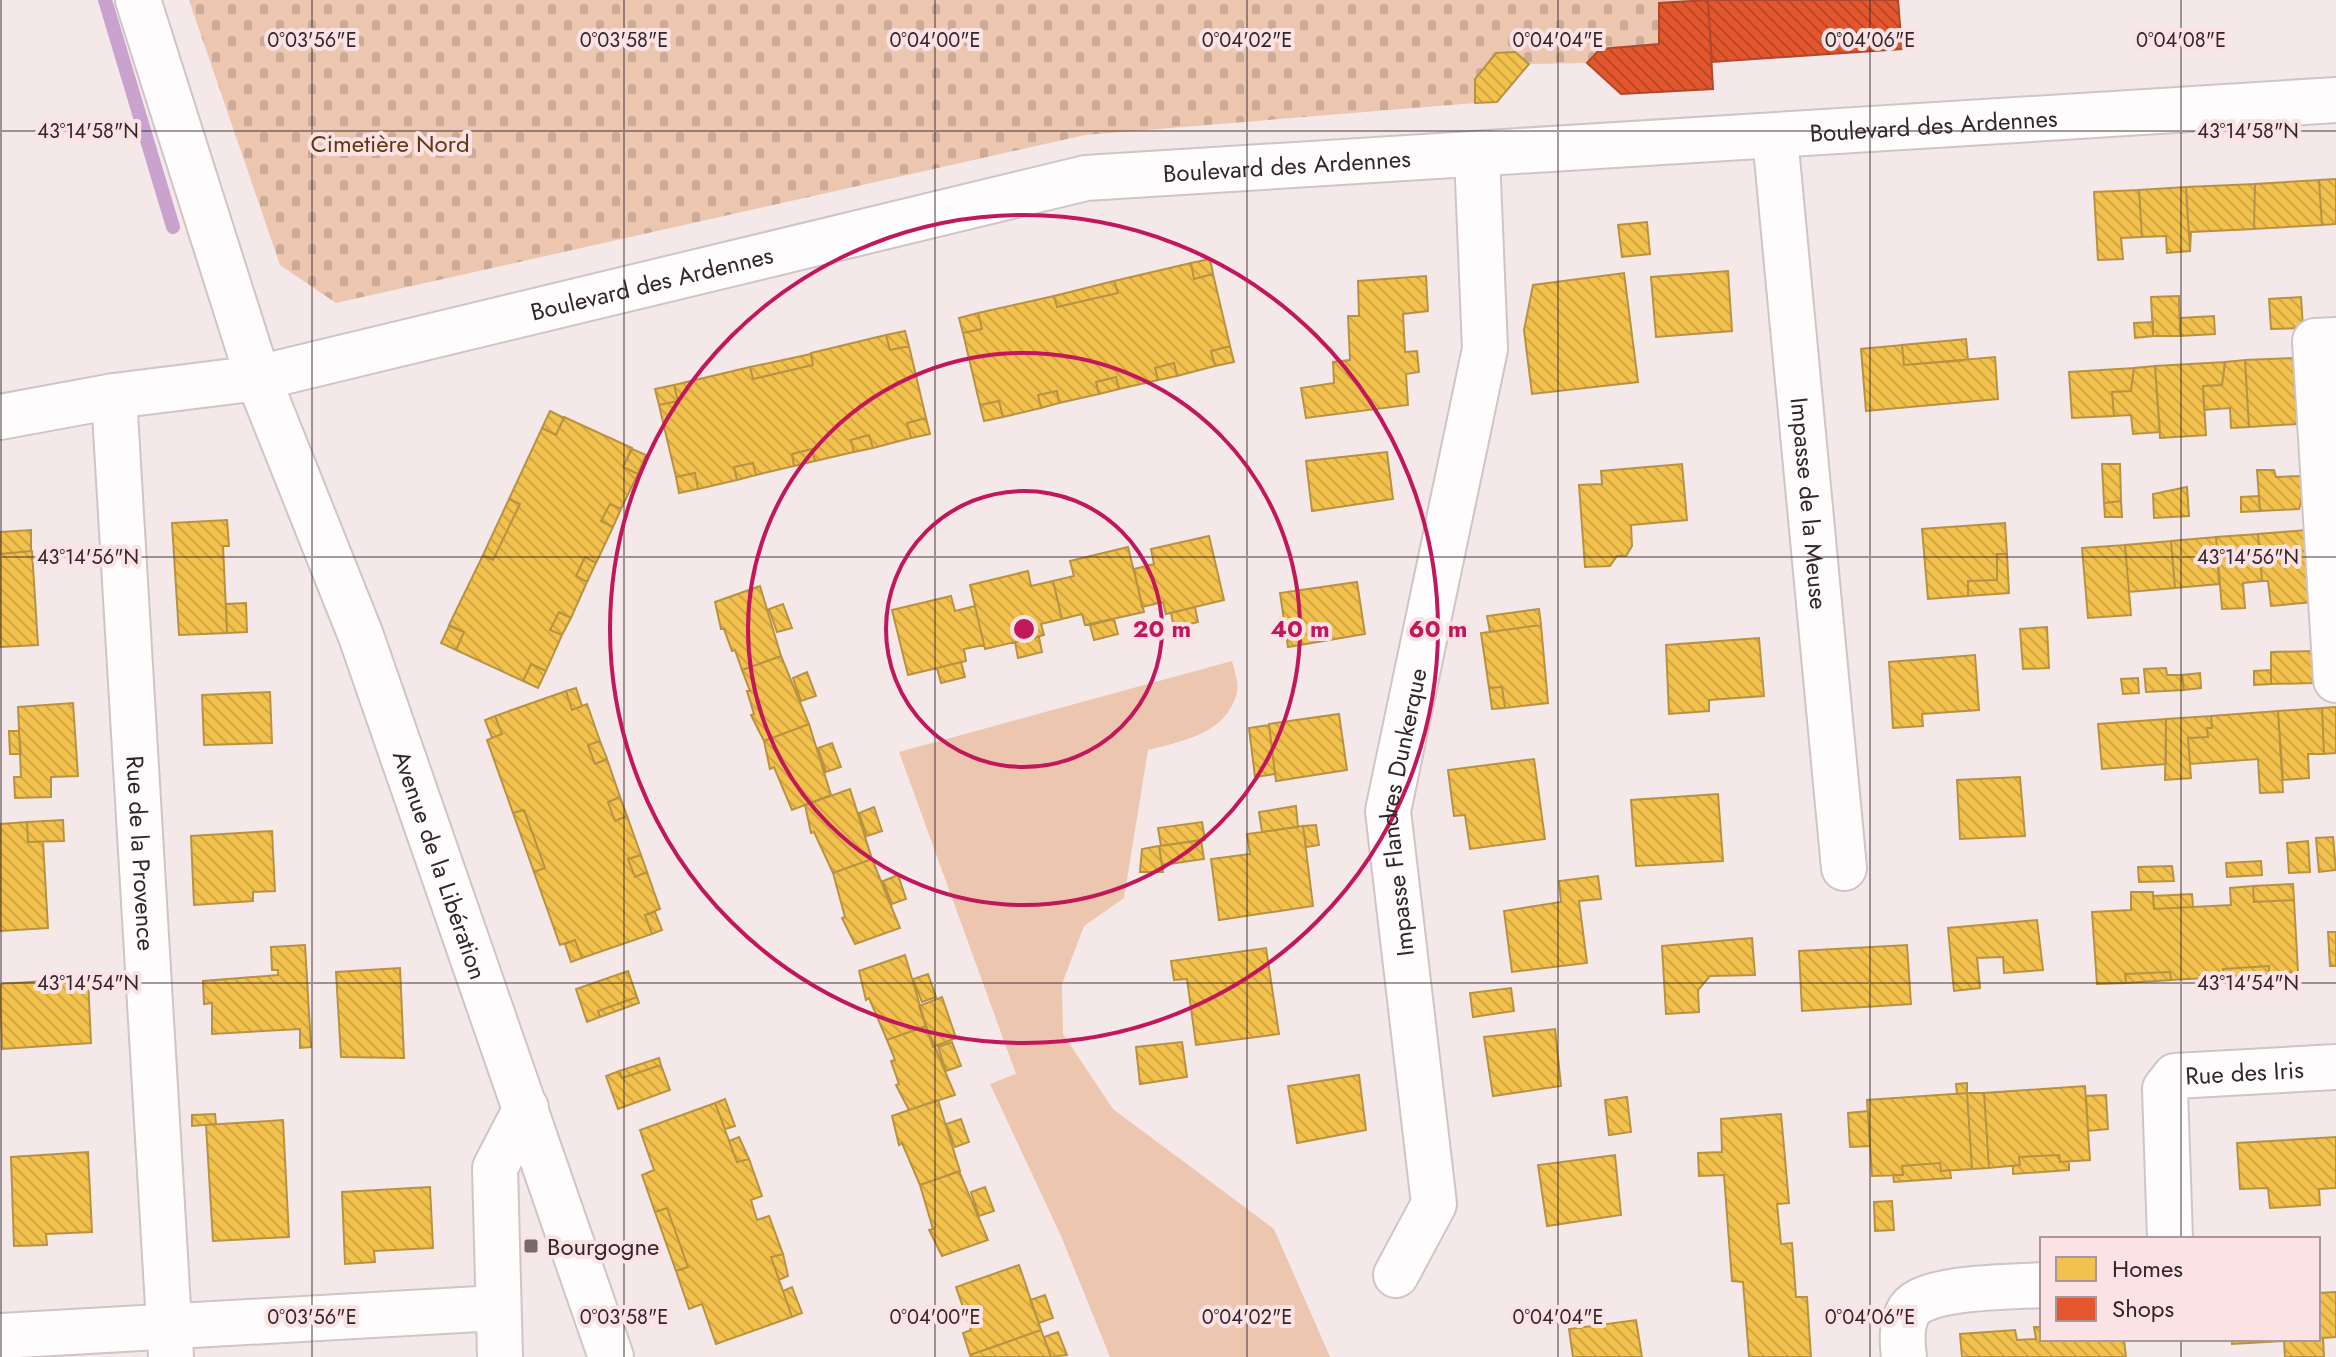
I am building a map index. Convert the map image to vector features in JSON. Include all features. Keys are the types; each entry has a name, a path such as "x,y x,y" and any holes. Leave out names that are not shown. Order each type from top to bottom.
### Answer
{"street":[{"name":"Avenue de la Libération","path":"138,0 258,378 361,636 611,1357"},
{"name":"Boulevard des Ardennes","path":"0,417 114,396 258,378 1086,178 2336,100"},
{"name":"Impasse de la Meuse","path":"1775,137 1844,868"},
{"name":"Impasse Flandres Dunkerque","path":"1396,1275 1434,1204 1388,811 1485,349 1477,155"},
{"path":"2336,340 2315,341 2336,680"},
{"name":"Rue de la Provence","path":"114,396 170,1342"},
{"name":"Rue des Iris","path":"2170,1237 2165,1089 2175,1076 2336,1067"},
{"path":"500,1357 495,1168 526,1108"},
{"path":"1904,1357 1902,1335 1911,1308 1930,1295 2040,1285"},
{"path":"0,1336 170,1342 497,1308"}],"green space":[{"name":"Cimetière Nord","path":"189,0 1708,0 1659,3 1659,44 1600,49 1587,63 1529,64 1515,52 1496,53 1475,79 1475,103 1085,135 336,303 280,265"},
{"path":"1232,661 1237,692 1224,718 1188,739 1148,750 1124,898 1084,926 1062,984 1063,1034 1113,1109 1274,1229 1330,1357 1110,1357 1061,1236 990,1084 1016,1074 899,752"}],"building: Homes":[{"path":"1515,52 1529,64 1497,102 1475,103 1475,79 1496,53"},
{"path":"2336,179 2336,224 2322,225 2319,180"},
{"path":"2319,180 2322,225 2254,229 2255,184"},
{"path":"2255,184 2254,229 2191,232 2190,251 2186,187"},
{"path":"2186,187 2190,251 2167,253 2166,236 2142,237 2139,190"},
{"path":"2139,190 2142,237 2121,238 2123,259 2098,260 2094,192"},
{"path":"1647,222 1650,254 1622,257 1618,225"},
{"path":"1210,259 1213,274 1194,279 1191,263"},
{"path":"1191,263 1194,279 1213,274 1230,346 1211,351 1215,366 1177,376 1174,363 1155,368 1158,380 1119,389 1116,377 1096,382 1099,394 1059,403 1057,391 1038,395 1041,408 1003,417 999,401 980,405 963,333 982,329 978,313 1054,296 1057,307 1118,293 1114,281"},
{"path":"1728,271 1732,331 1656,337 1651,277"},
{"path":"1624,273 1638,382 1532,394 1524,330 1533,285"},
{"path":"1426,276 1428,311 1403,314 1405,352 1417,351 1419,372 1406,374 1408,405 1306,418 1301,388 1334,383 1333,362 1350,360 1348,316 1359,316 1358,281"},
{"path":"1114,281 1118,293 1057,307 1054,296"},
{"path":"2179,296 2180,336 2153,336 2151,297"},
{"path":"2301,297 2303,328 2271,329 2269,299"},
{"path":"978,313 982,329 963,333 959,318"},
{"path":"2214,316 2215,334 2180,336 2180,318"},
{"path":"2153,322 2153,336 2135,338 2134,323"},
{"path":"905,331 909,346 890,350 886,335"},
{"path":"886,335 890,350 909,346 926,418 907,423 911,438 873,448 869,435 851,440 854,452 815,461 812,449 792,454 794,466 756,475 753,463 734,467 737,480 698,489 695,473 676,477 659,405 678,401 674,385 750,367 753,379 813,365 811,353"},
{"path":"1966,339 1968,360 1904,365 1902,345"},
{"path":"1902,345 1904,365 1995,357 1998,399 1866,411 1861,349"},
{"path":"1230,346 1234,362 1215,366 1211,351"},
{"path":"811,354 813,365 753,379 750,367"},
{"path":"2293,358 2297,424 2249,427 2245,360"},
{"path":"2245,360 2249,427 2231,428 2230,408 2204,410 2203,386 2222,385 2225,362"},
{"path":"2225,362 2222,385 2203,386 2206,435 2160,438 2155,366"},
{"path":"1174,363 1177,376 1158,380 1155,368"},
{"path":"2155,366 2160,432 2133,434 2131,415 2114,416 2112,392 2131,391 2134,368"},
{"path":"2134,368 2131,391 2112,392 2114,416 2072,418 2069,372"},
{"path":"1116,377 1119,389 1099,394 1096,382"},
{"path":"674,385 678,401 659,405 655,389"},
{"path":"1057,391 1059,403 1041,408 1038,395"},
{"path":"999,401 1003,417 984,421 980,405"},
{"path":"550,411 564,418 556,435 542,428"},
{"path":"564,417 632,448 623,467 638,474 621,509 610,504 601,521 613,527 596,563 585,557 576,576 587,582 571,618 559,612 550,630 562,635 546,671 531,664 523,681 456,650 464,632 449,625 483,555 493,560 520,504 509,499 542,428 556,435"},
{"path":"926,418 930,434 911,438 907,423"},
{"path":"869,435 873,448 854,452 851,440"},
{"path":"632,449 646,455 638,474 623,467"},
{"path":"812,449 815,461 794,466 792,454"},
{"path":"1387,452 1393,499 1312,511 1306,461"},
{"path":"753,463 756,475 737,480 734,467"},
{"path":"1682,464 1687,520 1631,525 1632,546 1626,556 1617,556 1610,566 1585,567 1579,485 1602,484 1601,471"},
{"path":"2102,464 2120,464 2121,501 2104,503"},
{"path":"2257,470 2274,470 2276,477 2302,476 2304,490 2299,509 2260,511"},
{"path":"695,473 698,489 679,493 676,477"},
{"path":"2187,487 2189,516 2154,518 2153,494"},
{"path":"2259,496 2260,511 2241,512 2241,497"},
{"path":"509,499 520,504 493,560 483,555"},
{"path":"2121,501 2122,517 2105,517 2104,503"},
{"path":"610,504 621,509 613,527 601,521"},
{"path":"227,520 229,546 223,546 227,633 179,635 172,523"},
{"path":"2005,523 2007,554 1997,554 1997,580 1968,581 1968,596 1928,599 1922,529"},
{"path":"31,530 31,551 0,554 0,532"},
{"path":"2306,530 2313,602 2271,606 2268,581 2262,581 2258,534"},
{"path":"2258,534 2262,581 2243,583 2245,608 2222,609 2216,537"},
{"path":"1209,536 1224,600 1166,614 1163,602 1142,607 1134,569 1154,564 1151,549"},
{"path":"2216,537 2219,584 2175,588 2171,541"},
{"path":"2171,541 2175,588 2129,592 2125,545"},
{"path":"2125,545 2131,615 2088,618 2082,548"},
{"path":"1128,547 1144,612 1085,625 1082,614 1062,619 1053,581 1074,576 1070,561"},
{"path":"32,551 38,645 0,647 0,554"},
{"path":"1997,554 2007,554 2009,593 1968,596 1968,581 1997,580"},
{"path":"585,557 596,563 587,582 576,576"},
{"path":"1028,571 1031,586 1053,581 1062,619 1041,624 1044,635 985,649 970,585"},
{"path":"1357,582 1365,634 1288,647 1280,593"},
{"path":"760,586 781,656 742,670 735,650 732,651 724,629 721,629 715,602"},
{"path":"951,596 955,611 975,606 984,645 964,649 966,661 908,675 892,610"},
{"path":"246,603 247,632 227,633 226,604"},
{"path":"783,604 792,628 777,632 769,609"},
{"path":"1195,607 1198,622 1174,628 1171,613"},
{"path":"1539,609 1541,625 1490,632 1487,616"},
{"path":"559,612 571,618 562,635 550,630"},
{"path":"1114,619 1118,634 1094,640 1090,625"},
{"path":"1541,625 1548,703 1505,708 1502,687 1489,688 1481,633"},
{"path":"449,626 464,632 456,650 441,643"},
{"path":"2047,627 2049,668 2023,669 2020,629"},
{"path":"1039,637 1042,652 1018,658 1015,642"},
{"path":"1759,638 1764,696 1709,700 1709,711 1669,714 1666,645"},
{"path":"2314,651 2315,683 2271,684 2271,652"},
{"path":"1975,655 1979,710 1922,714 1923,726 1893,728 1889,662"},
{"path":"781,656 809,724 764,741 751,715 754,714 747,691 750,691 742,670"},
{"path":"961,662 965,677 941,683 937,668"},
{"path":"531,664 546,671 538,688 523,681"},
{"path":"2166,668 2167,675 2182,675 2184,690 2146,692 2144,669"},
{"path":"2271,670 2271,684 2254,685 2254,671"},
{"path":"807,672 816,696 801,701 793,678"},
{"path":"2200,673 2201,688 2184,690 2182,675"},
{"path":"2138,678 2139,693 2123,694 2121,679"},
{"path":"1502,687 1505,708 1492,709 1489,688"},
{"path":"576,688 582,706 572,710 566,691"},
{"path":"566,691 572,710 587,704 600,741 588,745 595,764 607,759 620,797 608,802 615,821 627,816 641,855 628,859 635,877 647,872 660,909 645,915 652,934 582,958 575,940 560,945 534,872 545,868 524,810 513,813 487,740 502,734 495,716"},
{"path":"270,692 272,743 204,745 202,695"},
{"path":"73,703 78,776 51,777 51,797 15,798 14,777 21,777 18,707"},
{"path":"2336,707 2336,753 2324,754 2322,708"},
{"path":"2322,708 2324,754 2308,754 2309,778 2283,780 2278,711"},
{"path":"2278,711 2283,792 2260,793 2258,759 2190,764 2188,738 2208,737 2207,728 2212,728 2211,716"},
{"path":"1339,714 1347,770 1276,781 1269,724"},
{"path":"495,716 502,734 492,738 485,720"},
{"path":"2211,716 2212,728 2207,728 2208,737 2188,738 2191,778 2165,780 2166,719"},
{"path":"2166,719 2166,764 2102,769 2098,724"},
{"path":"809,724 831,795 792,810 774,767 770,769 764,741"},
{"path":"1269,725 1275,774 1255,777 1249,728"},
{"path":"9,731 19,731 21,754 10,754"},
{"path":"600,741 607,759 595,764 588,745"},
{"path":"832,743 841,767 826,772 818,748"},
{"path":"1534,759 1545,839 1470,849 1465,815 1454,816 1448,770"},
{"path":"2020,777 2025,836 1960,839 1957,780"},
{"path":"850,789 872,859 833,873 814,832 811,833 805,805"},
{"path":"1718,794 1723,861 1636,866 1631,800"},
{"path":"620,797 627,816 615,821 608,802"},
{"path":"1296,806 1298,827 1262,832 1259,812"},
{"path":"874,807 882,831 867,836 859,813"},
{"path":"524,810 545,868 534,872 513,813"},
{"path":"63,820 64,841 28,842 27,822"},
{"path":"27,822 28,842 43,842 48,928 0,931 0,824"},
{"path":"1202,822 1205,840 1161,846 1158,828"},
{"path":"1316,825 1319,845 1306,847 1303,826"},
{"path":"1303,826 1313,906 1219,920 1211,859 1250,854 1247,834"},
{"path":"272,831 275,891 253,892 253,901 194,905 191,836"},
{"path":"2333,837 2336,870 2319,872 2316,838"},
{"path":"1201,840 1204,859 1162,865 1159,846"},
{"path":"2308,841 2310,872 2289,873 2287,843"},
{"path":"1159,846 1163,872 1140,872 1142,849"},
{"path":"641,855 647,872 635,877 628,859"},
{"path":"872,859 900,928 855,944 842,918 845,917 833,873"},
{"path":"2261,861 2262,875 2227,877 2226,863"},
{"path":"2172,866 2174,881 2139,882 2138,867"},
{"path":"898,875 906,899 892,904 883,881"},
{"path":"1598,876 1601,899 1579,901 1587,963 1512,972 1504,911 1561,902 1559,881"},
{"path":"2293,884 2294,900 2254,902 2253,886"},
{"path":"2253,886 2254,902 2294,900 2298,972 2269,974 2269,966 2223,969 2224,977 2171,980 2170,972 2125,974 2126,983 2097,984 2092,912 2131,910 2131,892 2153,892 2154,909 2231,905 2230,888"},
{"path":"2192,894 2193,907 2154,909 2153,896"},
{"path":"655,912 662,930 652,934 645,915"},
{"path":"2037,920 2043,970 2004,973 2003,957 1977,958 1980,988 1954,991 1948,928"},
{"path":"2328,932 2336,932 2336,966 2330,966"},
{"path":"1752,938 1755,975 1710,976 1698,990 1699,1012 1666,1014 1662,946"},
{"path":"575,940 582,958 571,962 565,944"},
{"path":"305,945 311,1047 300,1048 300,1029 212,1034 212,1003 204,1004 203,981 278,975 278,970 272,970 271,947"},
{"path":"1907,945 1911,1004 1802,1011 1799,951"},
{"path":"1266,948 1279,1034 1196,1045 1187,979 1174,980 1171,961"},
{"path":"905,955 926,1026 887,1040 869,998 866,1000 859,971"},
{"path":"2269,966 2269,974 2224,977 2223,969"},
{"path":"400,968 404,1058 341,1057 336,972"},
{"path":"628,971 637,997 598,1011 600,1017 587,1022 576,989"},
{"path":"2170,972 2171,980 2126,983 2125,974"},
{"path":"928,974 936,997 922,1002 913,979"},
{"path":"88,978 91,1043 2,1049 0,984"},
{"path":"1511,988 1514,1011 1473,1017 1470,993"},
{"path":"637,997 639,1003 600,1017 598,1011"},
{"path":"942,997 956,1038 933,1047 919,1006"},
{"path":"926,1026 955,1095 909,1110 896,1085 899,1084 891,1061 895,1060 887,1040"},
{"path":"1555,1029 1561,1086 1493,1096 1484,1037"},
{"path":"952,1042 961,1066 946,1071 938,1047"},
{"path":"1182,1042 1187,1077 1140,1084 1136,1047"},
{"path":"659,1058 661,1065 622,1078 619,1071"},
{"path":"661,1065 670,1090 618,1109 606,1076 619,1071 622,1078"},
{"path":"1359,1075 1366,1130 1297,1143 1288,1086"},
{"path":"1967,1083 1967,1093 1957,1094 1956,1084"},
{"path":"2085,1086 2090,1160 2060,1162 2059,1155 2019,1157 2020,1165 1989,1168 1984,1093"},
{"path":"1967,1093 1972,1169 1941,1171 1940,1163 1902,1166 1903,1175 1872,1176 1867,1100"},
{"path":"1967,1093 1984,1093 1989,1168 1972,1169"},
{"path":"2106,1095 2108,1129 2088,1131 2086,1096"},
{"path":"1627,1097 1631,1132 1609,1135 1605,1100"},
{"path":"725,1099 735,1126 725,1129 715,1103"},
{"path":"938,1100 960,1171 920,1185 902,1143 899,1145 892,1116"},
{"path":"715,1103 737,1162 749,1159 762,1196 751,1200 757,1220 769,1216 783,1254 771,1257 792,1317 716,1344 702,1304 689,1309 676,1271 688,1267 667,1208 655,1212 642,1175 654,1170 640,1130"},
{"path":"1868,1111 1870,1146 1850,1147 1848,1113"},
{"path":"215,1114 216,1124 192,1126 192,1115"},
{"path":"1781,1114 1789,1203 1777,1204 1781,1244 1792,1243 1796,1297 1807,1297 1811,1357 1749,1357 1743,1282 1732,1281 1724,1175 1699,1176 1698,1153 1722,1152 1721,1119"},
{"path":"961,1119 969,1142 955,1147 946,1124"},
{"path":"283,1120 289,1237 213,1241 206,1125"},
{"path":"739,1137 749,1159 737,1162 729,1141"},
{"path":"2336,1137 2336,1188 2319,1189 2320,1205 2270,1208 2268,1188 2240,1189 2237,1143"},
{"path":"88,1152 92,1232 46,1234 47,1245 14,1246 11,1157"},
{"path":"1615,1155 1621,1215 1547,1226 1538,1165"},
{"path":"2059,1155 2060,1162 2069,1162 2069,1170 2013,1174 2013,1166 2020,1165 2019,1157"},
{"path":"1940,1163 1941,1171 1950,1170 1951,1178 1894,1182 1893,1175 1903,1175 1902,1166"},
{"path":"959,1171 988,1240 942,1256 929,1230 933,1229 920,1185"},
{"path":"430,1187 433,1248 374,1251 375,1262 345,1264 342,1192"},
{"path":"985,1187 994,1211 979,1216 971,1192"},
{"path":"1892,1201 1894,1230 1875,1231 1874,1202"},
{"path":"667,1208 688,1267 676,1271 655,1212"},
{"path":"783,1254 788,1276 779,1280 771,1257"},
{"path":"1019,1265 1041,1330 970,1355 963,1333 971,1330 956,1287"},
{"path":"792,1287 802,1313 792,1317 783,1291"},
{"path":"2336,1292 2336,1337 2323,1338 2324,1357 2285,1357 2284,1341 2320,1341 2320,1293"},
{"path":"1045,1295 1053,1318 1039,1323 1030,1300"},
{"path":"1636,1320 1642,1357 1573,1357 1569,1329"},
{"path":"2034,1327 2040,1327 2040,1341 2124,1341 2126,1357 1962,1357 1960,1334 2015,1330 2017,1340 2036,1339"},
{"path":"1041,1330 1051,1357 970,1355"},
{"path":"1058,1332 1067,1355 1051,1357 1044,1337"},
{"path":"2232,1341 2284,1341 2232,1344"}],"building: Shops":[{"path":"1708,0 1898,0 1902,49 1712,62"},
{"path":"1708,0 1713,89 1621,94 1587,63 1600,49 1659,44 1659,3"}],"waterway":[{"path":"105,0 173,227"}],"place":[{"name":"Bourgogne","path":"531,1246"}]}
